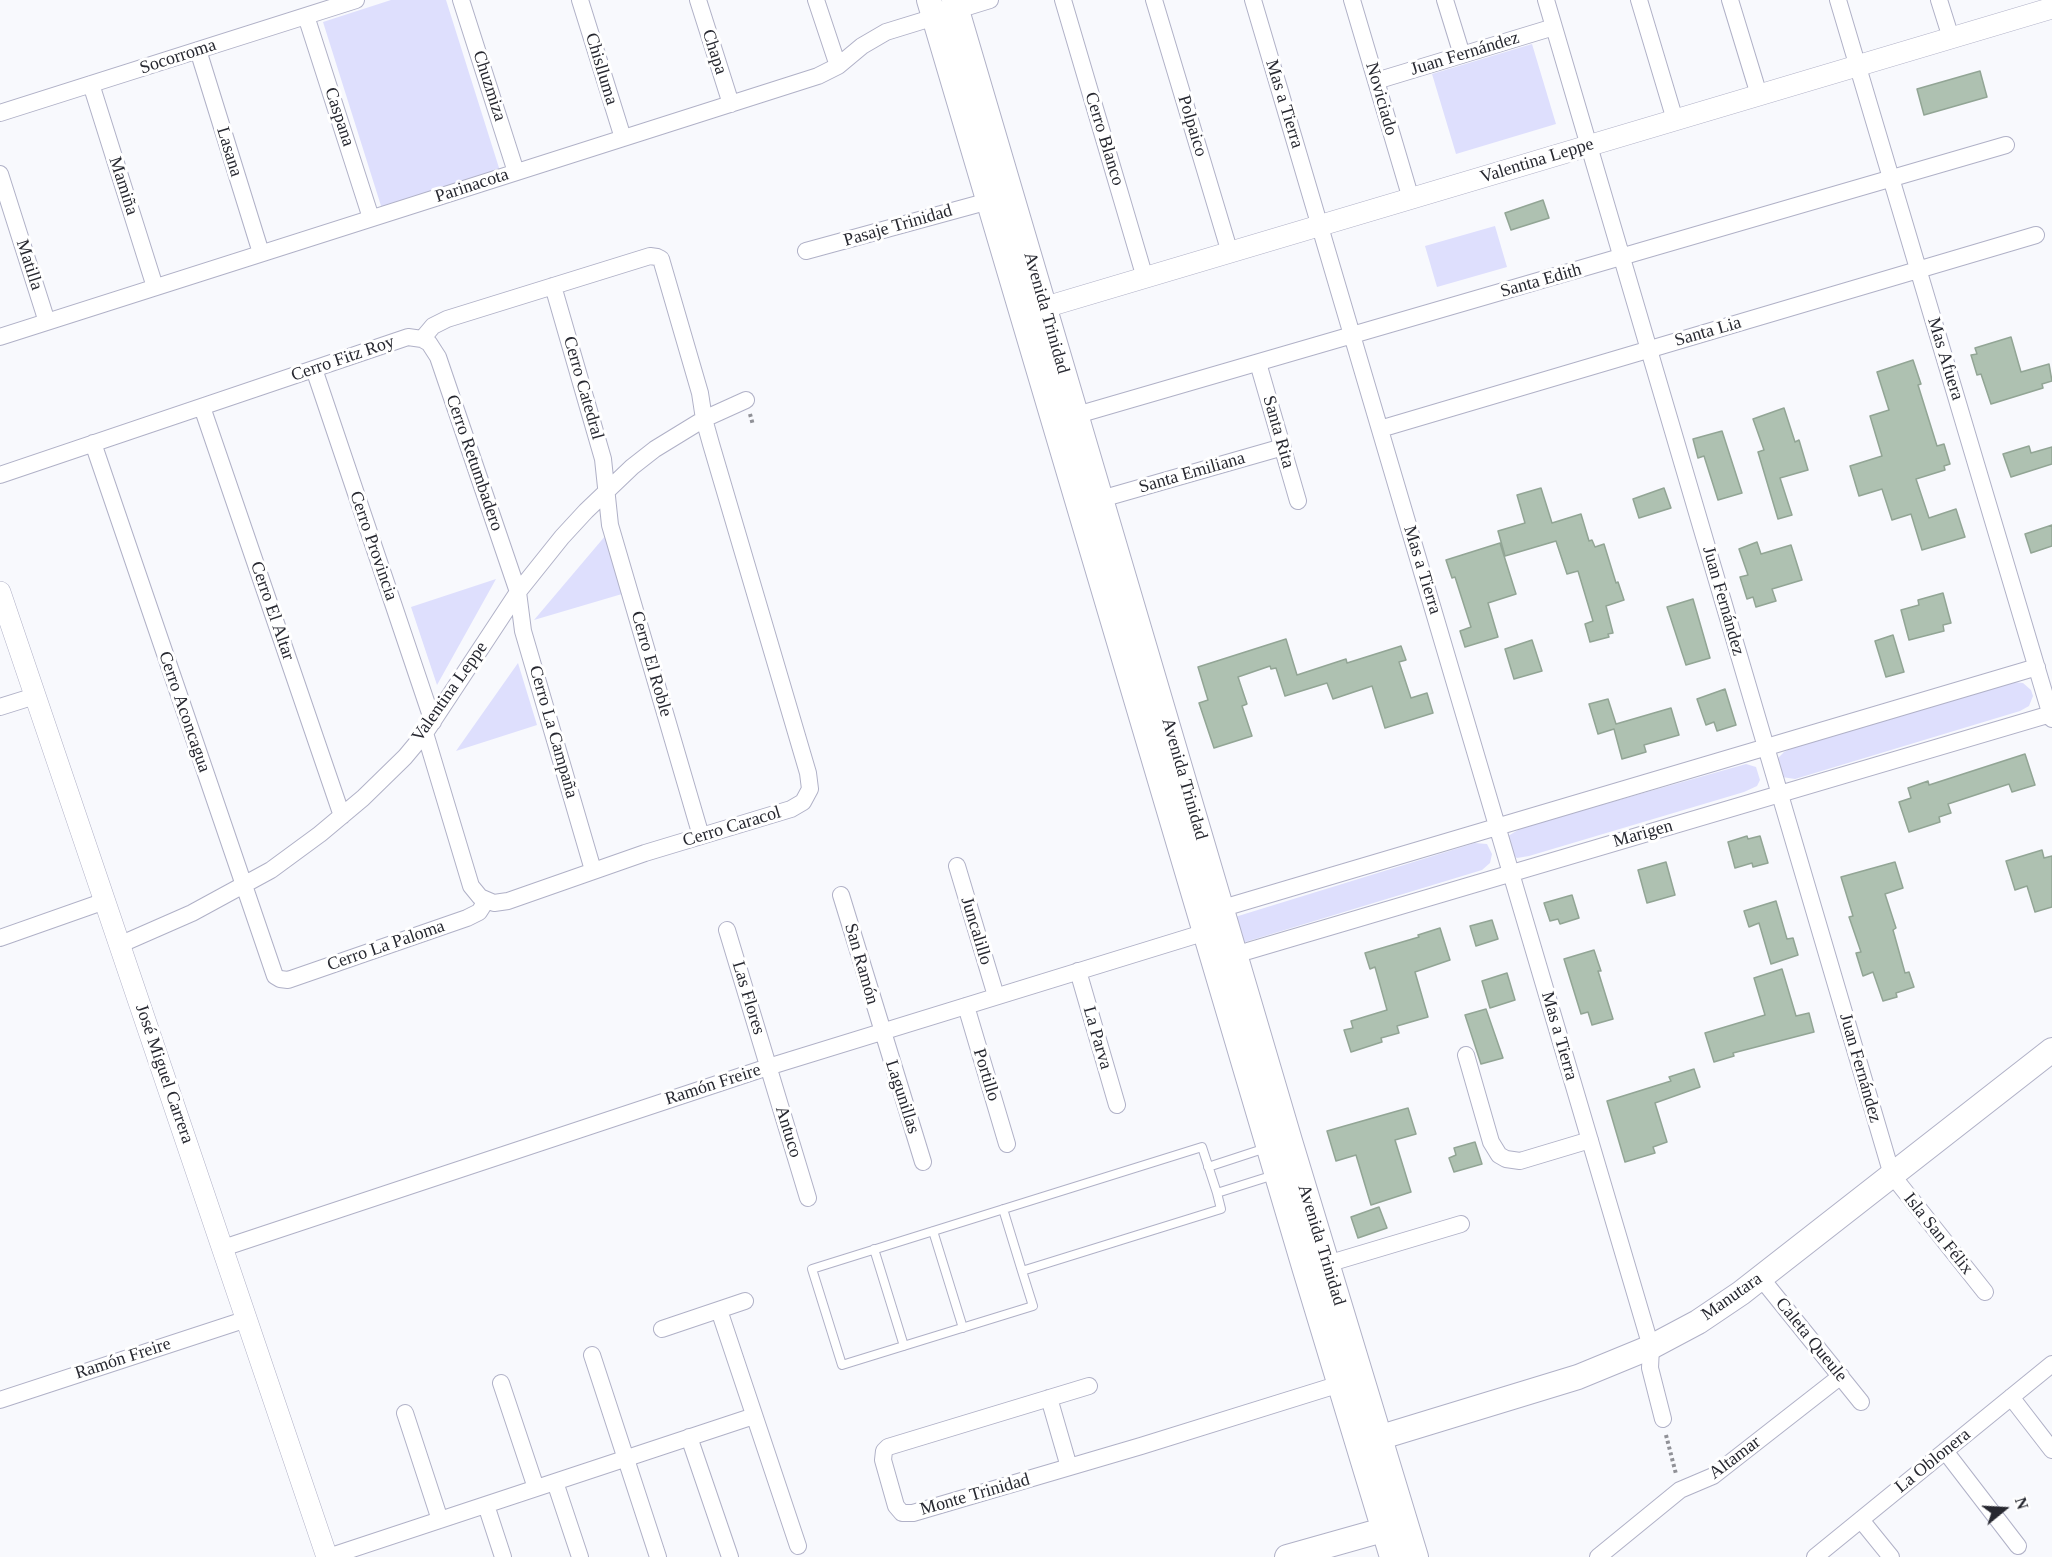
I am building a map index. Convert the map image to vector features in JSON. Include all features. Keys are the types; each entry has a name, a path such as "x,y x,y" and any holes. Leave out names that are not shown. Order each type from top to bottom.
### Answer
{"main road":[{"name":"Avenida Trinidad","path":"943,7 989,201 1077,415 1327,1264 1369,1441 1395,1526 1416,1557"},
{"name":"Avenida Trinidad","path":"943,7 1034,311 1206,932 1277,1174 1340,1384 1369,1441"},
{"name":"Manutara","path":"1369,1441 1553,1386 1603,1368 1651,1347 1720,1308 2052,1050"},
{"name":"Avenida Trinidad","path":"1392,1557 1395,1526"},
{"path":"1287,1557 1395,1526"}],"street":[{"name":"Socorroma","path":"0,113 356,0"},
{"name":"Chuzmiza","path":"461,0 516,172"},
{"name":"Chislluma","path":"580,0 623,138"},
{"name":"Chapa","path":"698,0 731,104"},
{"path":"816,0 838,66"},
{"name":"Parinacota","path":"0,337 818,76 838,66 873,38 886,32 943,7 990,0"},
{"name":"Cerro Blanco","path":"1063,0 1145,278"},
{"name":"Polpaico","path":"1154,0 1230,253"},
{"name":"Mas a Tierra","path":"1253,0 1651,1347 1650,1368 1663,1419"},
{"name":"Noviciado","path":"1352,0 1411,199"},
{"path":"1445,0 1461,55"},
{"name":"Juan Fernández","path":"1546,0 1892,1175"},
{"path":"1639,0 1675,120"},
{"path":"1730,0 1759,95"},
{"name":"Mas Afuera","path":"1838,0 2051,716"},
{"path":"1938,0 1951,38"},
{"name":"Valentina Leppe","path":"1034,311 2052,8"},
{"name":"Caspana","path":"306,16 371,218"},
{"name":"Juan Fernández","path":"1376,81 1554,27"},
{"name":"Lasana","path":"198,50 261,253"},
{"name":"Mamiña","path":"91,84 155,287"},
{"name":"Santa Edith","path":"1077,415 2006,145"},
{"name":"Matilla","path":"0,174 47,322"},
{"name":"Pasaje Trinidad","path":"806,251 989,201"},
{"name":"Santa Lia","path":"1380,429 2036,235"},
{"path":"422,339 439,322 654,256 661,259 700,393 704,419"},
{"name":"Cerro Catedral","path":"553,286 603,459 607,491"},
{"name":"Cerro Fitz Roy","path":"0,475 408,337 422,339"},
{"name":"Cerro Retumbadero","path":"422,339 435,349 518,592"},
{"name":"Santa Rita","path":"1258,363 1299,501"},
{"name":"Cerro Provincia","path":"314,369 429,728"},
{"name":"Valentina Leppe","path":"120,945 243,887 298,852 342,816 383,779 429,728 518,592 562,537 632,467 655,449 704,419 746,400"},
{"name":"Cerro El Altar","path":"202,407 342,816"},
{"name":"Cerro Caracol","path":"486,901 501,903 508,901 592,870 797,806 807,796 810,781 704,419"},
{"name":"Cerro Aconcagua","path":"93,443 243,887 254,909 272,971 280,979"},
{"name":"Santa Emiliana","path":"1101,499 1282,447"},
{"name":"Cerro El Roble","path":"607,491 610,525 701,836"},
{"name":"José Miguel Carrera","path":"0,592 328,1557"},
{"name":"Cerro La Campaña","path":"518,592 523,631 592,870"},
{"path":"1236,954 1206,932 1223,908 2037,667"},
{"path":"0,707 35,696"},
{"name":"Marigen","path":"1236,954 2051,716"},
{"path":"429,728 469,880 475,892 486,901"},
{"name":"Juncalillo","path":"957,866 996,996"},
{"name":"San Ramón","path":"841,895 881,1032"},
{"path":"0,938 105,901"},
{"name":"Cerro La Paloma","path":"280,979 288,980 467,918 479,912 486,901"},
{"name":"Las Flores","path":"727,930 768,1067"},
{"name":"Ramón Freire","path":"223,1248 768,1067 1206,932"},
{"name":"La Parva","path":"1078,971 1117,1105"},
{"name":"Portillo","path":"966,1006 1007,1144"},
{"name":"Lagunillas","path":"881,1032 923,1162"},
{"path":"1466,1055 1491,1142 1499,1155 1506,1159 1520,1161 1590,1140"},
{"name":"Antuco","path":"768,1067 808,1198"},
{"name":"Isla San Félix","path":"1892,1175 1985,1292"},
{"path":"1327,1264 1461,1224"},
{"name":"Caleta Queule","path":"1761,1278 1862,1402"},
{"path":"662,1329 745,1301"},
{"path":"719,1310 798,1546"},
{"name":"Ramón Freire","path":"0,1400 247,1319"},
{"path":"592,1355 658,1557"},
{"name":"La Oblonera","path":"1815,1557 2052,1364"},
{"name":"Altamar","path":"1598,1557 1680,1490 1713,1476 1841,1376"},
{"path":"501,1383 536,1488"},
{"name":"Monte Trinidad","path":"1089,1386 888,1447 884,1451 883,1460 896,1506 902,1513 913,1513 1340,1384"},
{"path":"2011,1397 2052,1450"},
{"path":"1049,1398 1069,1467"},
{"path":"405,1413 440,1520"},
{"path":"328,1557 754,1416"},
{"path":"690,1437 730,1557"},
{"path":"1945,1451 2018,1546"},
{"path":"555,1482 580,1557"},
{"path":"486,1505 503,1557"},
{"path":"1861,1520 1891,1557"}],"lane":[{"path":"1003,1209 1022,1271 1033,1306 842,1365 812,1269 874,1249 1202,1147 1221,1209 1022,1271"},
{"path":"1208,1167 1269,1147"},
{"path":"1216,1193 1277,1174"},
{"path":"933,1231 963,1328"},
{"path":"874,1249 904,1346"}],"path":[{"path":"1663,1419 1680,1490"}],"shaded area":[{"path":"391,0 446,0 500,171 382,209 323,22"},
{"path":"1532,44 1556,124 1456,154 1432,74"},
{"path":"1495,226 1507,267 1437,287 1425,246"},
{"path":"606,535 622,594 534,620"},
{"path":"496,579 437,685 411,607"},
{"path":"518,663 537,725 456,751"},
{"path":"2013,682 2023,683 2031,690 2033,696 2029,706 2020,711 1795,779 1782,777 1777,759 1792,748"},
{"path":"1746,764 1756,767 1760,780 1757,786 1744,792 1529,856 1517,858 1512,855 1508,836 1523,827"},
{"path":"1475,843 1487,844 1492,854 1490,863 1482,870 1242,943 1235,917"}],"building":[{"path":"1980,71 1987,97 1924,115 1917,89"},
{"path":"1543,200 1549,218 1511,230 1505,213"},
{"path":"2011,337 2021,372 2049,364 2052,381 2042,384 2043,388 1991,404 1981,374 1977,375 1971,355 1977,354 1975,348"},
{"path":"1913,360 1921,384 1918,385 1937,446 1944,444 1950,464 1944,466 1945,470 1916,479 1929,518 1956,509 1965,537 1922,550 1911,514 1892,520 1882,489 1859,496 1850,466 1882,456 1870,416 1889,410 1877,372"},
{"path":"1784,408 1795,442 1799,440 1808,470 1780,478 1792,515 1778,519 1758,452 1764,450 1753,419"},
{"path":"1722,431 1742,493 1718,500 1704,456 1698,458 1693,439"},
{"path":"2029,446 2031,453 2052,447 2052,464 2011,477 2003,454"},
{"path":"1541,488 1552,523 1581,514 1589,541 1592,540 1595,547 1604,544 1616,583 1618,582 1624,600 1606,606 1613,633 1608,634 1609,637 1590,642 1585,624 1593,621 1578,571 1567,574 1556,541 1505,556 1498,531 1525,523 1517,495"},
{"path":"1664,488 1671,508 1639,518 1633,499"},
{"path":"2052,525 2052,546 2031,553 2025,534"},
{"path":"1757,542 1761,554 1791,545 1802,580 1772,589 1776,601 1756,607 1753,597 1747,599 1740,577 1748,575 1739,549"},
{"path":"1500,543 1516,594 1488,603 1498,637 1465,647 1460,631 1471,627 1455,577 1452,578 1446,560"},
{"path":"1943,593 1951,623 1943,625 1944,631 1909,640 1901,610 1919,605 1918,600"},
{"path":"1693,599 1710,658 1686,665 1667,607"},
{"path":"1893,635 1904,672 1886,677 1875,641"},
{"path":"1286,639 1297,675 1346,659 1347,663 1401,646 1406,660 1399,662 1411,698 1427,693 1433,713 1385,728 1372,686 1333,699 1327,683 1285,696 1276,668 1271,669 1270,666 1238,677 1247,704 1242,706 1252,736 1214,748 1199,703 1208,700 1198,667"},
{"path":"1532,640 1542,671 1514,679 1505,649"},
{"path":"1725,689 1736,725 1717,731 1714,722 1706,725 1697,699"},
{"path":"1608,699 1616,724 1671,708 1679,735 1644,745 1646,752 1622,759 1614,729 1598,734 1589,704"},
{"path":"2025,754 2035,785 2012,792 2009,784 1948,804 1951,813 1939,817 1940,822 1909,832 1899,802 1911,798 1908,788 1928,781 1929,785"},
{"path":"1747,836 1748,839 1760,836 1768,863 1753,867 1752,863 1735,868 1728,842"},
{"path":"2042,850 2044,858 2052,856 2052,907 2035,912 2027,886 2015,890 2006,861"},
{"path":"1666,862 1675,895 1647,903 1638,870"},
{"path":"1895,862 1903,888 1885,894 1896,928 1893,930 1905,973 1909,972 1914,987 1896,993 1897,997 1883,1001 1873,972 1863,976 1856,953 1861,952 1849,917 1853,916 1841,877"},
{"path":"1572,895 1579,918 1560,924 1558,919 1550,921 1544,903"},
{"path":"1776,901 1787,939 1793,938 1798,955 1771,964 1759,923 1749,927 1744,911"},
{"path":"1492,920 1498,939 1476,946 1470,926"},
{"path":"1440,928 1450,960 1415,972 1428,1017 1397,1026 1399,1033 1381,1038 1382,1042 1351,1052 1344,1030 1353,1028 1351,1021 1387,1010 1375,967 1370,969 1365,953 1419,937 1418,935"},
{"path":"1594,950 1613,1019 1592,1025 1588,1012 1581,1014 1564,959"},
{"path":"1782,969 1796,1016 1809,1013 1814,1032 1733,1053 1734,1056 1714,1062 1705,1033 1765,1015 1754,978"},
{"path":"1507,973 1515,1000 1490,1008 1482,981"},
{"path":"1486,1009 1503,1058 1481,1064 1465,1015"},
{"path":"1694,1069 1700,1087 1655,1103 1667,1142 1653,1147 1655,1153 1625,1162 1607,1101 1671,1081 1669,1077"},
{"path":"1408,1108 1416,1134 1395,1140 1411,1192 1371,1205 1356,1155 1336,1161 1327,1131"},
{"path":"1475,1142 1482,1164 1454,1172 1449,1158 1456,1155 1454,1148"},
{"path":"1379,1207 1387,1228 1358,1238 1351,1217"}]}
